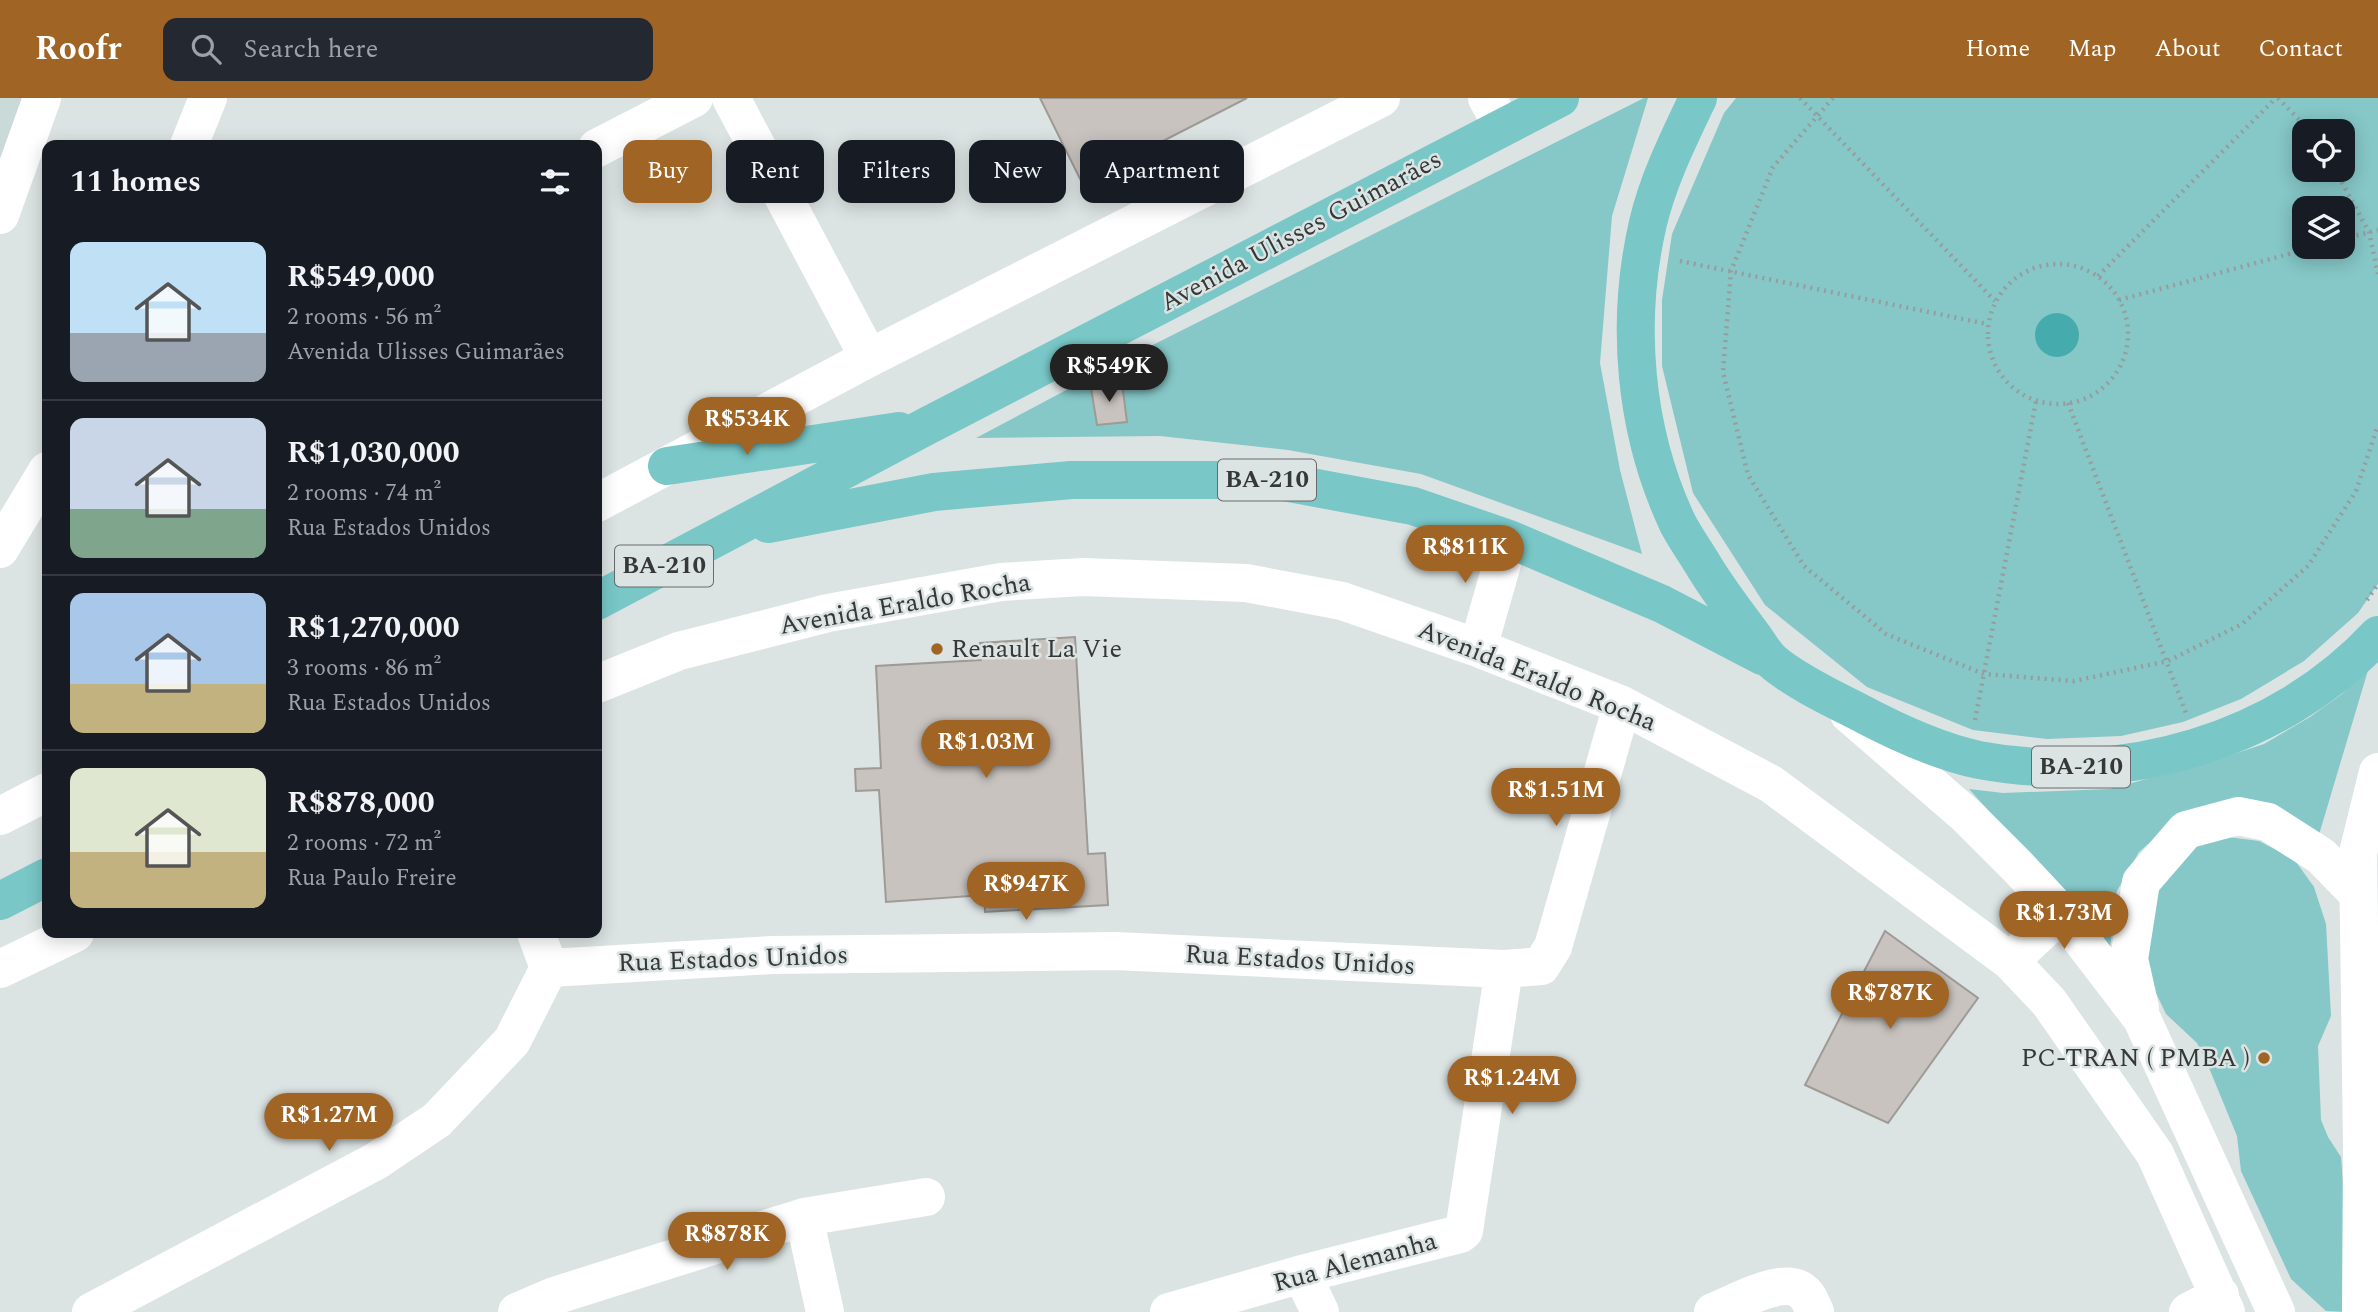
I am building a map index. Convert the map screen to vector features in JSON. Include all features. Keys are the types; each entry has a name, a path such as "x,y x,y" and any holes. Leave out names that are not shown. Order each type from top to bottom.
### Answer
{"main road":[{"name":"Avenida Ulisses Guimarães","path":"602,598 925,427 1495,112 1560,98"},
{"name":"BA-210","path":"1698,98 1674,149 1653,209 1636,298 1636,375 1651,452 1678,524 1718,590 1772,661"},
{"path":"667,466 925,427"},
{"name":"BA-210","path":"732,531 934,492 1070,480 1273,480 1413,506 1509,539 1662,604 1772,661 1829,697 1901,735 1978,759 2059,768 2140,762 2210,744 2292,706 2357,658 2371,619"},
{"path":"0,901 42,880"}],"street":[{"path":"0,215 42,98"},
{"path":"191,140 208,98"},
{"path":"602,145 694,98"},
{"path":"731,98 869,358"},
{"path":"602,500 869,358 1381,98"},
{"path":"0,549 42,479"},
{"path":"1478,648 1509,539"},
{"name":"Avenida Eraldo Rocha","path":"602,682 679,651 828,612 1001,582 1083,577 1246,583 1342,601 1478,648 1622,705 1770,784 2010,961 2049,1002 2155,1154 2212,1306"},
{"name":"BA-210","path":"1829,697 1967,816 2062,913 2142,1020 2281,1307"},
{"name":"Rua Estados Unidos","path":"549,968 773,955 1115,951 1504,970 1541,966 1553,947 1622,705"},
{"path":"2361,1312 2358,853 2378,772"},
{"path":"0,817 42,795"},
{"path":"2142,1020 2129,959 2141,882 2186,830 2238,816 2268,822 2321,856 2358,894"},
{"path":"2010,961 2062,913"},
{"path":"0,969 65,938"},
{"path":"91,1312 376,1161 437,1120 512,1041 549,968 538,938"},
{"name":"Rua Alemanha","path":"1169,1312 1302,1273 1460,1234 1465,1229 1504,970"},
{"path":"2362,1147 2378,1192"},
{"path":"517,1312 556,1304 804,1217 926,1197"},
{"path":"804,1217 825,1312"},
{"path":"1302,1273 1320,1312"},
{"path":"1713,1312 1772,1287 1806,1300"}],"path":[{"path":"1800,98 1995,301"},
{"path":"1833,98 1773,167 1731,271 1723,372 1748,475 1804,566 1886,634 1984,674 2074,681 2168,661 2242,624 2308,566 2356,491 2378,425"},
{"path":"2098,276 2277,98 2298,119"},
{"path":"2342,182 2369,232 2378,274"},
{"path":"2355,236 2378,230"},
{"path":"2119,300 2292,253"},
{"path":"1643,256 1731,271 1987,324"},
{"path":"2054,263 2078,266 2098,276 2114,291 2119,300 2128,333 2125,355 2115,375 2099,391 2080,401 2068,403 2036,401 2014,390 1998,371 1989,349 1987,324 1995,301 2010,281 2030,268 2054,263"},
{"path":"1973,730 2036,401"},
{"path":"2068,403 2189,720"},
{"path":"2371,619 2378,584"}],"shaded area":[{"path":"0,98 49,98 0,233"},
{"path":"1648,98 1612,216 1600,363 1620,470 1642,554 1421,474 1288,450 1160,436 976,438 1117,363"},
{"path":"1736,98 2378,98 2378,584 2358,613 2304,661 2241,699 2183,722 2121,736 2047,739 1973,730 1867,687 1765,605 1693,493 1662,366 1662,300 1672,234 1724,113"},
{"path":"2057,313 2072,320 2079,335 2072,350 2057,357 2042,350 2035,335 2042,320"},
{"path":"2369,667 2318,838 2178,818 2139,852 2117,891 2110,947 1969,789 2003,793 2110,789 2216,760 2264,744 2310,717 2342,694"},
{"path":"2220,836 2259,841 2294,859 2314,887 2326,924 2331,1016 2318,1046 2321,1120 2341,1157 2349,1261 2347,1312 2326,1311 2291,1279 2241,1171 2237,1136 2207,1063 2197,1043 2166,1014 2154,989 2147,956 2154,884 2190,846"}],"building":[{"path":"1040,98 1247,98 1165,140 1080,140 1080,179 1066,151 1066,140 1061,140"},
{"path":"1122,383 1127,422 1097,425 1091,388"},
{"path":"1075,637 1088,854 1105,853 1108,905 985,912 984,895 886,902 879,790 856,791 855,769 881,768 876,666 981,660 980,643"},
{"path":"1885,931 1978,998 1888,1123 1805,1085"}],"place":[{"name":"Renault La Vie","path":"937,649"},
{"name":"PC-TRAN ( PMBA )","path":"2264,1058"}]}
